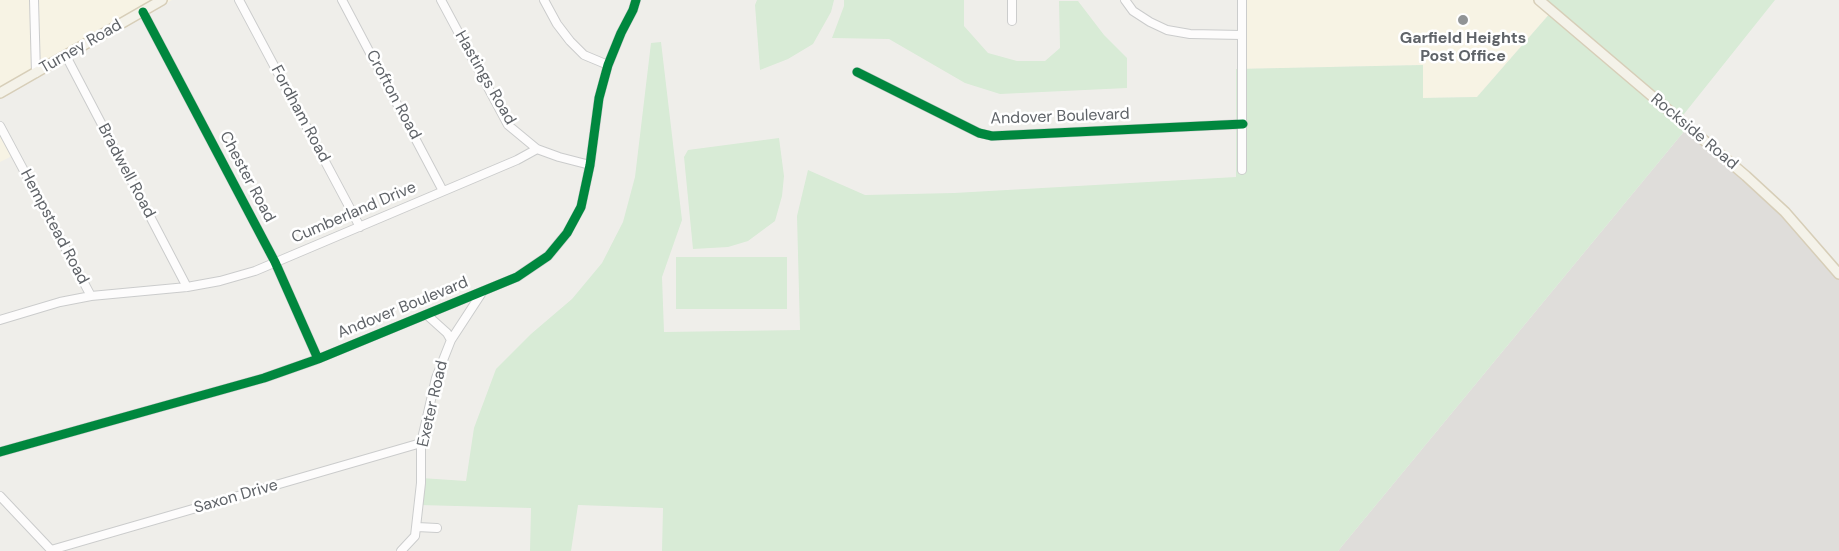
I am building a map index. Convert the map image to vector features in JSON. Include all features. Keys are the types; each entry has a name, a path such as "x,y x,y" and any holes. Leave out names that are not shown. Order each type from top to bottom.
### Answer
{"main road":[{"name":"Turney Road","path":"0,93 162,0"},
{"name":"Rockside Road","path":"1539,0 1785,212 1839,274"}],"street":[{"path":"34,0 36,73"},
{"name":"Fordham Road","path":"239,0 360,227"},
{"name":"Crofton Road","path":"342,0 443,190"},
{"name":"Hastings Road","path":"441,0 508,125 537,149"},
{"path":"544,0 557,24 570,41 584,55 608,65"},
{"name":"Andover Boulevard","path":"0,452 264,378 318,359 517,277 548,256 567,233 581,207 590,165 599,98 608,65 636,0"},
{"path":"1012,0 1012,21"},
{"path":"1125,0 1134,11 1149,22 1167,30 1190,34 1242,35"},
{"path":"1242,0 1242,170"},
{"name":"Chester Road","path":"143,12 275,262 318,359"},
{"name":"Bradwell Road","path":"66,56 187,287"},
{"name":"Andover Boulevard","path":"857,72 979,134 992,136 1243,124"},
{"name":"Hempstead Road","path":"0,126 91,296"},
{"path":"537,149 590,165"},
{"name":"Cumberland Drive","path":"0,320 60,302 91,296 187,287 255,271 517,160 537,149"},
{"name":"Exeter Road","path":"417,527 421,483 421,444 436,378 451,340 482,292"},
{"path":"427,315 447,333 451,340"},
{"name":"Saxon Drive","path":"52,550 421,444"},
{"path":"0,496 52,550"},
{"path":"401,551 415,536 417,527 437,528"}],"shaded area":[{"path":"0,0 172,0 0,99"},
{"path":"1242,0 1539,0 1552,11 1477,97 1423,98 1423,65 1242,69"},
{"path":"1686,129 1746,176 1839,274 1839,551 1338,551"},
{"path":"0,136 12,156 0,162"}],"green space":[{"path":"757,0 834,0 831,12 813,44 788,59 760,70 755,5"},
{"path":"844,0 964,0 964,26 988,53 1017,61 1045,61 1060,48 1059,1 1078,1 1104,35 1127,58 1127,88 1000,94 965,83 889,39 832,38 844,6"},
{"path":"1539,0 1775,0 1680,119 1686,129 1338,551 662,551 663,508 578,505 571,551 530,551 531,508 419,505 421,478 466,481 474,428 496,369 531,334 572,299 602,263 623,222 635,177 651,43 661,42 682,220 662,277 664,332 800,330 797,216 808,170 865,195 954,193 1236,177 1236,69 1423,65 1423,98 1477,97 1552,11"},
{"path":"779,138 784,176 782,196 775,221 748,241 728,247 693,249 684,157 688,150"},
{"path":"676,257 787,257 787,309 676,309"}],"cycle path":[{"path":"0,452 264,378 318,359 517,277 548,256 567,233 581,207 590,165 599,98 608,65 636,0"},
{"path":"143,12 275,262 318,359"},
{"path":"857,72 979,133 992,136 1243,124"}],"place":[{"name":"Garfield Heights Post Office","path":"1463,20"}]}
